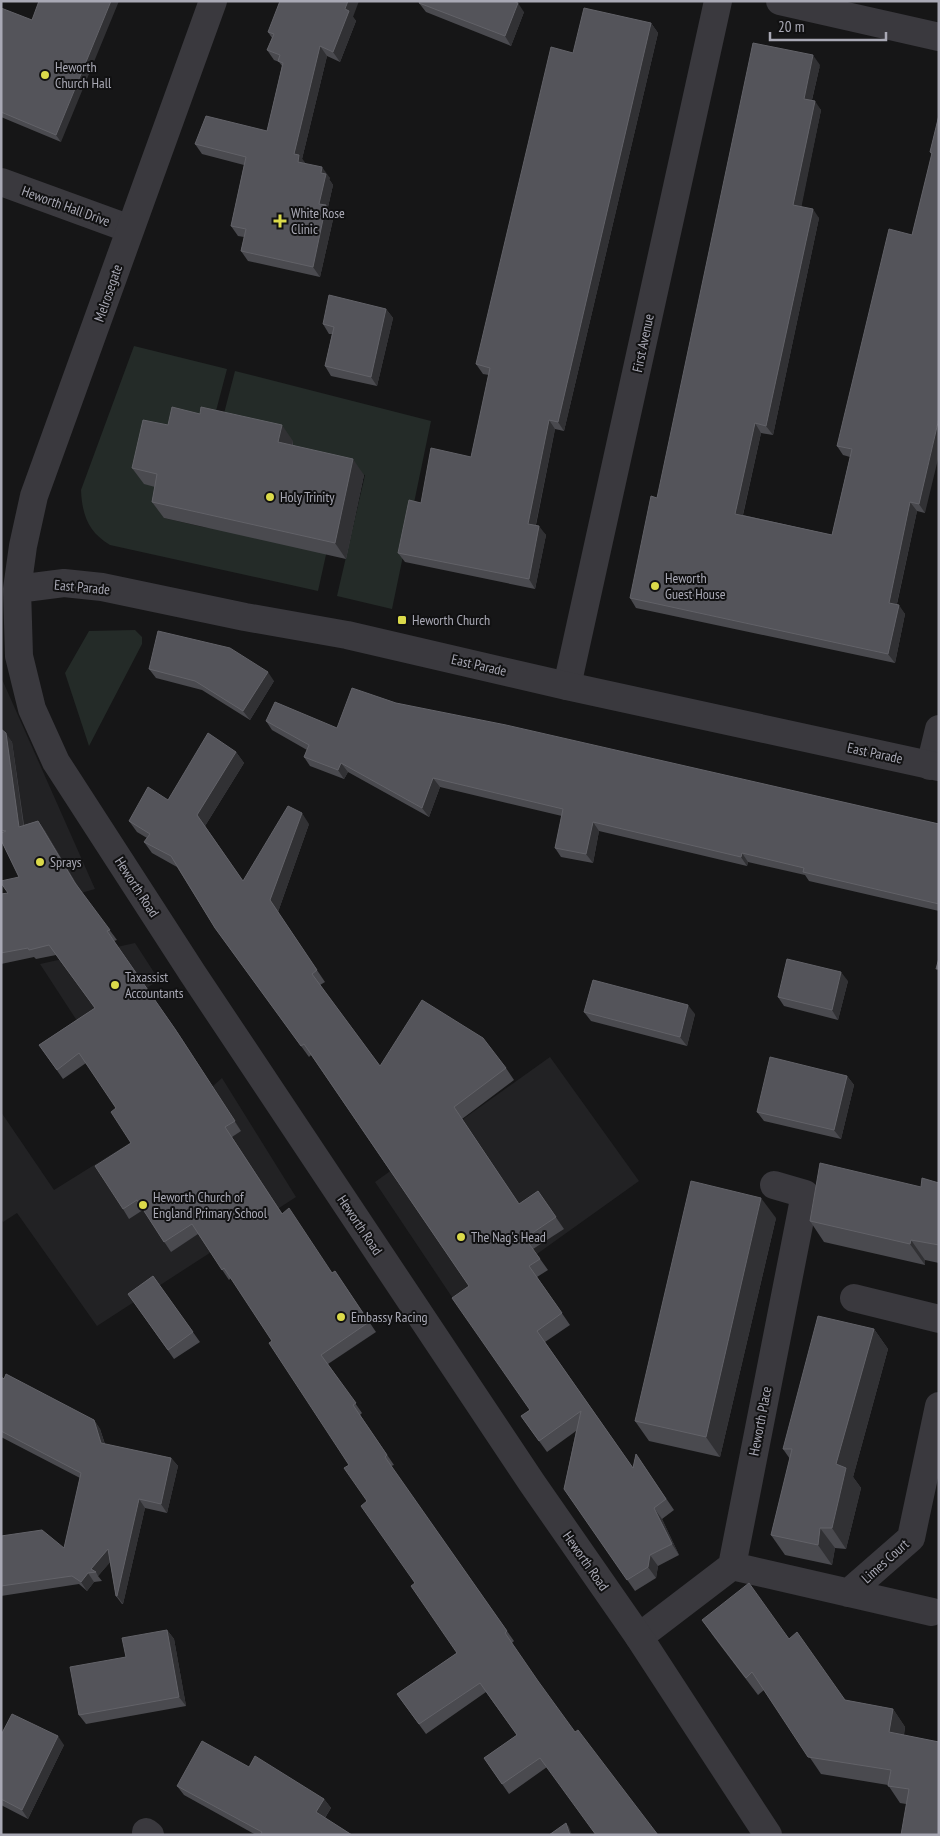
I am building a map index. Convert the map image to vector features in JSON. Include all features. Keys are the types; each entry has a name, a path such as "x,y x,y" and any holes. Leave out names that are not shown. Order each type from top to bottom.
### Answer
{"street":[{"name":"Melrosegate","path":"9,591 23,546 34,496 213,1"},
{"name":"First Avenue","path":"567,686 718,1"},
{"path":"780,1 939,37"},
{"name":"Heworth Hall Drive","path":"1,182 130,229"},
{"name":"East Parade","path":"9,591 64,583 102,587 246,617 347,635 567,686 935,766"},
{"name":"Heworth Road","path":"9,591 26,689 32,709 56,762 193,974 532,1483 639,1637 768,1835"},
{"path":"935,766 939,729"},
{"name":"Heworth Place","path":"732,1566 804,1194 774,1185"},
{"path":"854,1298 939,1319"},
{"name":"Limes Court","path":"848,1594 911,1538 939,1406"},
{"path":"639,1637 732,1566"},
{"name":"Limes Court","path":"732,1566 932,1612"}],"shaded area":[{"path":"134,346 227,369 211,430 180,493 164,518 203,527 329,541 318,591 110,545 102,540 91,528 85,515 81,490"},
{"path":"235,371 431,421 392,609 337,596 365,475 290,458 293,441 221,425"},
{"path":"135,630 142,637 142,644 89,746 65,673 89,631"},
{"path":"1,677 95,889 39,905 1,839"},
{"path":"135,943 159,980 83,1030 40,964"},
{"path":"550,1057 639,1181 460,1309 375,1182"},
{"name":"Heworth Church of England Primary School","path":"222,1078 296,1197 97,1326 17,1213 3,1222 1,1219 1,1112 54,1190 131,1142"}],"building":[{"name":"Heworth Church Hall","path":"39,1 111,1 56,135 1,112 1,8 32,20"},
{"path":"280,1 348,1 345,9 349,11 333,52 320,46 294,154 299,155 298,162 322,167 321,173 326,174 319,204 326,205 313,267 241,251 246,229 231,226 246,157 195,144 206,116 267,131 283,63 278,61 280,55 267,50 274,34 268,32"},
{"path":"420,1 513,1 518,3 505,36 419,3"},
{"path":"584,8 651,23 558,422 549,420 528,524 539,526 529,579 398,553 409,500 421,503 431,448 471,457 490,368 476,364 551,47 573,53"},
{"path":"753,43 813,55 804,99 815,101 793,205 813,209 766,426 755,423 735,514 832,535 852,449 837,446 889,229 912,235 932,153 930,152 939,115 939,418 919,504 910,502 889,603 899,605 888,654 630,598 651,496 657,498"},
{"path":"329,295 386,309 371,377 325,366 334,327 323,324"},
{"name":"Holy Trinity","path":"172,407 200,414 201,407 282,425 278,442 353,459 335,543 152,502 157,474 132,468 143,420 168,425"},
{"path":"158,631 230,648 268,672 243,711 195,681 149,669"},
{"path":"352,688 396,703 506,725 939,824 939,904 803,872 804,868 742,853 741,857 593,822 586,854 555,848 563,809 433,778 422,808 341,763 338,770 304,757 309,745 266,721 275,702 337,728"},
{"path":"1,729 6,733 19,827 38,821 75,883 110,930 107,931 175,1029 235,1121 225,1127 282,1214 289,1208 332,1273 335,1271 369,1322 321,1355 356,1403 353,1405 387,1455 385,1457 507,1631 505,1633 538,1681 575,1732 578,1730 658,1835 596,1835 540,1758 502,1784 484,1758 517,1735 480,1683 419,1724 397,1694 457,1653 411,1586 415,1583 361,1506 367,1501 344,1468 349,1465 269,1343 272,1341 224,1268 222,1270 192,1224 164,1242 137,1200 123,1209 95,1166 131,1143 111,1112 116,1108 79,1053 57,1070 39,1045 95,1008 49,945 29,950 28,948 1,953 1,894 8,893 1,881 19,877 1,840 1,833 6,831 1,830"},
{"path":"208,733 236,752 197,815 243,881 288,806 302,813 270,900 317,970 312,974 380,1066 422,1000 483,1038 506,1068 454,1107 519,1204 538,1191 556,1217 525,1238 540,1259 529,1266 562,1313 537,1331 633,1468 636,1454 666,1499 654,1508 672,1544 650,1555 648,1567 627,1580 564,1489 581,1411 539,1441 521,1416 530,1410 452,1298 469,1286 304,1044 301,1046 215,928 171,856 144,842 150,834 129,821 148,787 168,800"},
{"path":"939,958 939,969 936,969"},
{"path":"787,959 841,972 832,1010 778,997"},
{"path":"593,980 688,1005 680,1037 584,1012"},
{"path":"770,1057 847,1076 834,1130 757,1112"},
{"path":"820,1163 921,1187 922,1178 939,1183 939,1245 911,1240 910,1244 810,1221"},
{"path":"691,1181 761,1198 706,1437 635,1421"},
{"path":"153,1276 193,1332 168,1350 128,1294"},
{"path":"818,1316 874,1329 836,1464 846,1468 832,1528 820,1528 818,1545 771,1535 792,1449 783,1449"},
{"path":"6,1374 94,1420 101,1443 171,1458 161,1504 139,1499 117,1596 108,1549 91,1569 96,1572 88,1573 81,1582 72,1576 1,1586 1,1536 42,1530 64,1548 81,1473 1,1431 1,1377 4,1379"},
{"path":"749,1583 789,1639 797,1632 845,1700 893,1709 889,1732 939,1742 939,1835 901,1835 909,1789 888,1786 891,1770 808,1757 752,1672 746,1678 702,1620"},
{"path":"167,1630 179,1697 79,1715 70,1667 126,1657 122,1638"},
{"path":"12,1714 58,1736 22,1810 1,1799 1,1735"},
{"path":"202,1741 249,1767 255,1756 324,1799 316,1812 352,1835 260,1835 262,1832 177,1786"},
{"path":"566,1823 570,1835 549,1835"}],"place":[{"name":"Heworth Church Hall","path":"45,75"},
{"name":"White Rose Clinic","path":"280,221"},
{"name":"Holy Trinity","path":"270,497"},
{"name":"Heworth Guest House","path":"655,586"},
{"name":"Heworth Church","path":"402,620"},
{"name":"Sprays","path":"40,862"},
{"name":"Taxassist Accountants","path":"115,985"},
{"name":"Heworth Church of England Primary School","path":"143,1205"},
{"name":"The Nag's Head","path":"461,1237"},
{"name":"Embassy Racing","path":"341,1317"}]}
